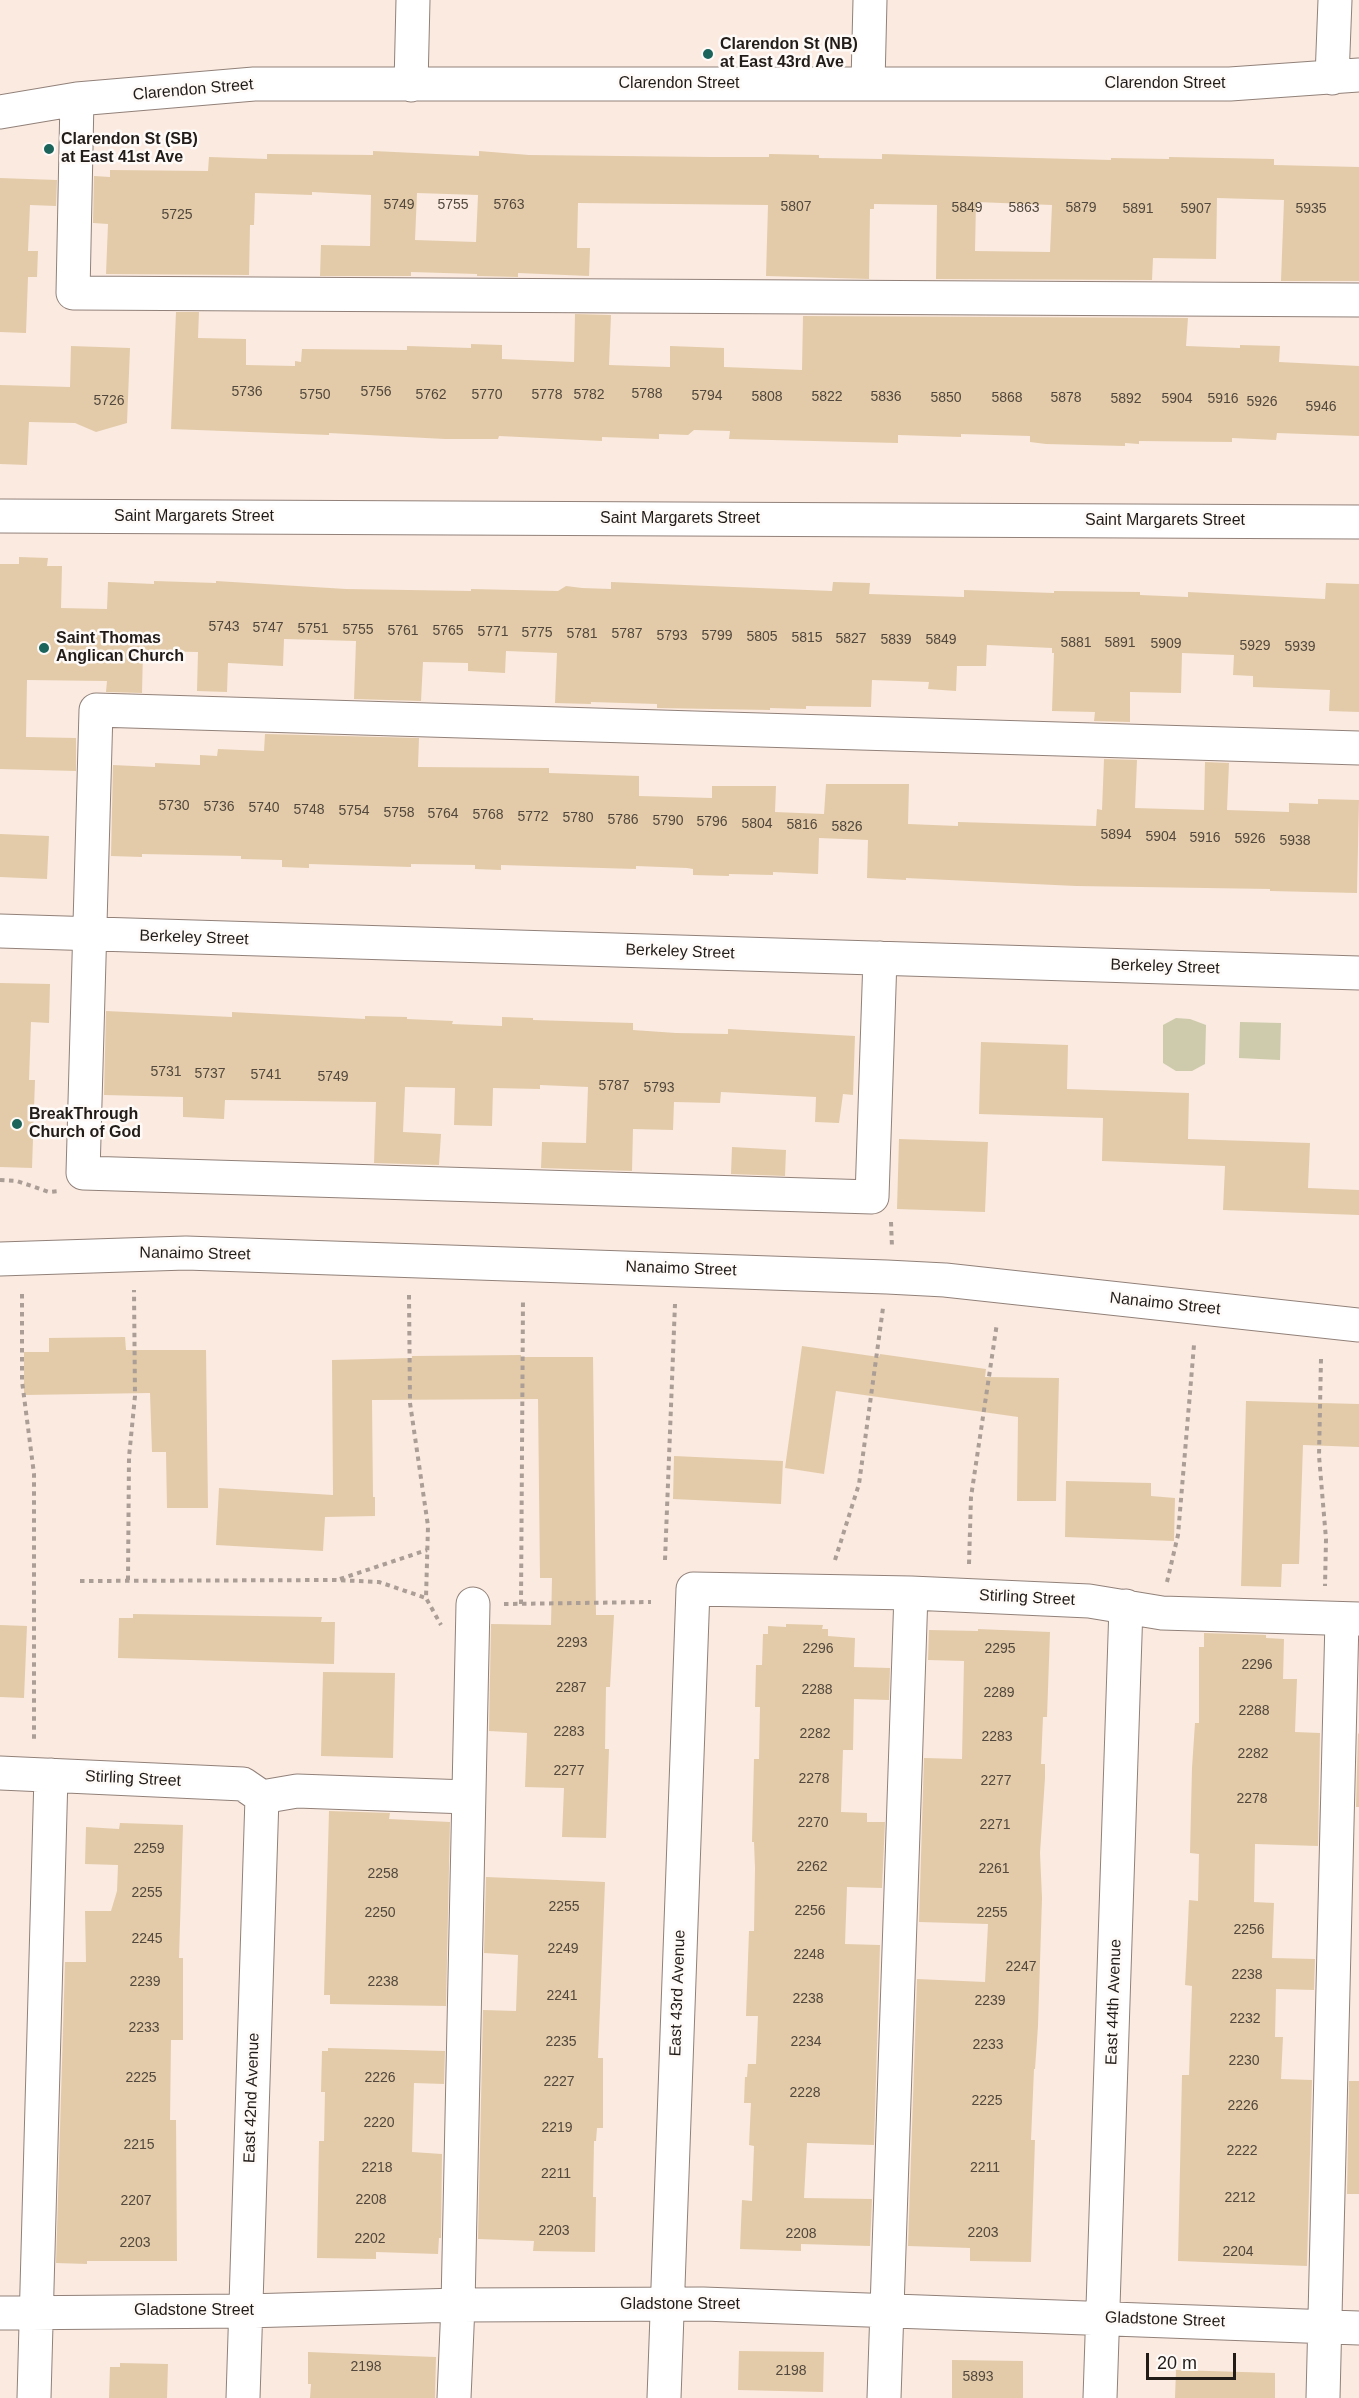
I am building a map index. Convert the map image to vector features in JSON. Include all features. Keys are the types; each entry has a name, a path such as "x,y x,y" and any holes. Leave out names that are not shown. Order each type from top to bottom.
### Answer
{"street":[{"path":"411,84 413,0"},
{"path":"868,83 870,0"},
{"path":"1335,0 1346,77"},
{"name":"Clarendon Street","path":"0,112 77,99 254,84 1230,84 1346,77"},
{"path":"77,99 73,293 1359,300"},
{"name":"Saint Margarets Street","path":"0,516 1359,522"},
{"path":"880,958 873,1197 82,1173 96,710 1359,748"},
{"name":"Berkeley Street","path":"0,932 1359,973"},
{"name":"Nanaimo Street","path":"0,1259 186,1253 887,1277 945,1280 1359,1325"},
{"name":"Stirling Street","path":"693,1589 911,1593 1089,1601 1162,1613 1350,1619"},
{"name":"East 43rd Avenue","path":"664,2398 693,1589"},
{"path":"884,2398 911,1593"},
{"path":"454,2398 473,1604"},
{"name":"East 44th Avenue","path":"1101,2398 1126,1606"},
{"path":"1323,2398 1350,1619"},
{"name":"Stirling Street","path":"0,1773 243,1784 262,1797"},
{"path":"34,2398 51,1775"},
{"path":"262,1797 297,1791 468,1797"},
{"name":"East 42nd Avenue","path":"243,2398 262,1797"},
{"name":"Gladstone Street","path":"0,2313 246,2311 458,2305 667,2304 1359,2328"}],"path":[{"path":"0,1180 17,1181 49,1192 56,1192 63,1191 82,1173"},
{"path":"873,1197 891,1221 891,1254"},
{"path":"128,1581 129,1457 135,1375 134,1290"},
{"path":"22,1294 22,1381 34,1474 34,1741"},
{"path":"409,1295 410,1402 428,1526 426,1598 440,1624 472,1654"},
{"path":"521,1604 523,1299"},
{"path":"833,1566 859,1484 884,1303"},
{"path":"665,1560 675,1304"},
{"path":"969,1571 970,1497 997,1323"},
{"path":"1166,1588 1178,1535 1194,1345"},
{"path":"1322,1359 1319,1456 1326,1539 1325,1587"},
{"path":"336,1580 428,1550"},
{"path":"80,1581 336,1580 379,1582 426,1598"},
{"path":"473,1604 651,1602"}],"shaded area":[{"path":"1176,1018 1190,1019 1206,1025 1205,1064 1192,1071 1176,1071 1163,1063 1163,1025"},
{"path":"1240,1022 1281,1023 1280,1060 1239,1058"}],"building":[{"path":"373,151 479,156 479,151 529,155 769,157 769,154 882,159 882,154 1111,160 1111,158 1169,159 1169,157 1274,159 1274,165 1359,167 1359,281 1281,281 1284,200 1217,198 1216,259 1153,258 1152,280 936,279 937,205 874,204 874,209 870,209 869,279 766,276 768,205 578,203 577,248 590,248 589,276 518,273 518,277 411,272 411,276 320,276 321,245 370,246 371,195 312,192 312,195 255,193 254,225 250,225 249,275 106,274 108,224 93,223 94,176 110,177 110,170 208,171 209,157 267,159 267,154 373,155","holes":["417,193 478,195 476,242 415,240","976,202 1052,205 1050,252 975,251"]},
{"path":"0,178 57,180 56,206 30,205 28,251 38,251 37,277 28,277 26,333 0,332"},
{"path":"176,312 199,312 198,338 246,339 246,365 295,366 295,361 301,362 302,349 407,350 407,346 471,348 471,344 502,345 502,359 574,362 575,314 611,315 609,365 670,367 670,346 724,348 724,367 802,370 803,316 1188,318 1186,346 1240,348 1240,345 1280,346 1279,362 1359,366 1359,436 1277,433 1276,440 1232,438 1232,442 1139,441 1139,444 1125,443 1125,446 1046,444 1030,442 1030,436 961,434 961,437 898,435 898,443 729,439 730,431 694,430 688,435 659,434 659,439 602,437 602,441 499,436 498,439 445,439 171,429"},
{"path":"71,346 130,348 127,423 96,432 75,423 29,422 27,465 0,464 0,385 70,387"},
{"path":"19,557 48,558 47,566 62,566 61,608 107,609 108,582 154,584 154,581 216,583 216,581 346,589 471,591 471,589 558,591 566,586 611,589 611,582 832,591 833,582 870,583 869,594 964,597 964,590 1054,593 1054,591 1140,592 1140,595 1188,597 1188,592 1325,599 1326,583 1359,584 1359,712 1329,711 1330,690 1253,687 1253,676 1233,675 1234,655 1182,653 1181,693 1130,692 1130,722 1094,721 1095,712 1052,711 1054,653 1052,653 1052,648 987,645 986,666 957,666 956,691 928,689 929,682 872,680 871,707 806,706 806,709 770,708 770,710 657,708 657,704 555,703 557,653 506,651 505,673 468,671 468,663 423,662 421,701 354,699 356,641 284,639 283,666 228,663 227,692 197,691 198,652 143,651 142,693 106,692 107,681 27,680 26,737 76,738 76,771 0,769 0,564 19,564"},
{"path":"265,734 419,738 418,767 549,768 549,773 639,776 639,796 712,798 712,786 776,786 775,812 824,814 826,784 909,784 908,824 958,826 958,822 1096,826 1097,809 1102,810 1104,759 1137,760 1135,808 1204,810 1205,762 1229,763 1227,810 1289,812 1289,803 1318,804 1318,799 1359,800 1357,893 867,878 868,840 819,838 818,874 773,872 773,875 693,875 693,869 687,868 636,866 636,869 501,865 501,870 475,869 475,865 411,864 411,867 309,864 309,868 282,867 282,860 241,859 241,856 142,854 142,857 111,856 113,765 155,767 155,763 200,765 200,755 217,756 218,749 264,751"},
{"path":"0,834 49,836 47,879 0,877"},
{"path":"0,983 50,984 49,1023 31,1022 29,1080 35,1080 32,1168 0,1167"},
{"path":"106,1011 232,1017 232,1012 365,1019 365,1016 407,1017 407,1019 453,1021 452,1024 502,1026 502,1017 533,1018 533,1020 633,1023 633,1030 676,1033 728,1034 728,1029 855,1036 853,1095 843,1094 839,1123 815,1122 816,1097 721,1092 720,1103 674,1102 673,1130 633,1129 632,1171 541,1168 542,1142 586,1143 588,1087 540,1085 540,1089 493,1088 492,1126 454,1125 455,1088 405,1087 403,1132 441,1134 439,1165 374,1163 376,1102 225,1100 224,1119 183,1117 183,1097 104,1095"},
{"path":"981,1042 1068,1045 1067,1089 1189,1093 1188,1139 1310,1143 1308,1188 1359,1190 1359,1215 1223,1210 1225,1166 1102,1161 1103,1118 979,1114"},
{"path":"899,1139 988,1142 985,1212 897,1209"},
{"path":"732,1147 786,1150 785,1176 731,1174"},
{"path":"125,1337 126,1350 206,1350 208,1508 167,1508 166,1452 152,1452 150,1393 24,1395 24,1352 49,1352 49,1338"},
{"path":"802,1346 986,1369 985,1377 1059,1378 1056,1501 1017,1501 1018,1417 836,1391 824,1474 785,1468"},
{"path":"521,1355 521,1357 593,1357 596,1615 614,1615 610,1687 606,1687 605,1749 609,1749 606,1838 562,1837 564,1788 525,1787 527,1733 489,1731 491,1624 551,1625 552,1578 540,1578 538,1399 372,1400 375,1516 325,1517 323,1551 216,1545 219,1488 333,1495 332,1360 412,1358 412,1356"},
{"path":"1246,1401 1359,1404 1359,1447 1303,1445 1299,1564 1282,1564 1281,1587 1241,1586"},
{"path":"674,1456 783,1461 781,1504 673,1499"},
{"path":"1066,1481 1151,1483 1151,1496 1175,1498 1174,1541 1065,1537"},
{"path":"133,1614 322,1617 321,1622 335,1622 334,1664 118,1658 119,1618 133,1618"},
{"path":"786,1624 823,1625 822,1629 828,1629 828,1636 855,1638 854,1667 890,1668 889,1700 854,1699 853,1750 843,1750 841,1812 867,1813 867,1822 885,1822 882,1888 847,1887 845,1944 880,1945 874,2145 807,2143 804,2198 872,2199 870,2246 801,2244 801,2251 740,2249 742,2200 752,2201 754,2146 749,2145 751,2103 744,2103 748,2064 756,2064 758,2016 746,2016 749,1931 754,1931 755,1868 754,1842 752,1842 754,1759 759,1759 760,1707 755,1707 756,1665 762,1665 763,1634 768,1634 768,1626 786,1627"},
{"path":"0,1625 27,1626 24,1698 0,1697"},
{"path":"978,1629 1050,1632 1047,1717 1043,1717 1041,1764 1045,1764 1045,1778 1040,1853 1042,1898 1038,2026 1031,2140 1035,2140 1031,2262 970,2261 970,2248 908,2246 917,1979 985,1982 988,1924 919,1922 924,1758 962,1759 964,1661 928,1660 929,1630 978,1631"},
{"path":"1204,1633 1266,1635 1266,1638 1284,1639 1283,1679 1297,1679 1295,1732 1320,1733 1318,1846 1255,1844 1254,1902 1274,1903 1272,1958 1315,1959 1314,1990 1276,1989 1275,2037 1283,2037 1281,2079 1312,2080 1307,2266 1178,2261 1182,2075 1189,2075 1192,1986 1185,1985 1189,1900 1198,1901 1199,1854 1190,1853 1192,1768 1195,1723 1199,1723 1199,1647 1204,1647"},
{"path":"323,1672 395,1673 393,1758 321,1756"},
{"path":"1358,1733 1359,1807 1356,1807"},
{"path":"329,1811 390,1813 389,1819 450,1822 446,2006 330,2004 330,1995 324,1995"},
{"path":"120,1823 183,1825 179,1958 183,1958 183,2040 171,2040 170,2120 176,2120 177,2261 56,2263 65,1962 86,1962 85,1911 111,1911 117,1891 118,1865 85,1864 86,1827 119,1829"},
{"path":"486,1877 605,1882 598,2058 603,2058 603,2128 597,2128 596,2141 594,2141 595,2252 533,2251 534,2241 478,2239 483,2010 516,2011 518,1955 484,1953"},
{"path":"328,2048 445,2051 444,2084 414,2083 412,2152 442,2154 441,2238 439,2238 438,2254 376,2252 376,2259 317,2258 319,2141 324,2141 325,2092 321,2092 322,2051 328,2051"},
{"path":"1349,2081 1359,2081 1359,2194 1347,2194"},
{"path":"739,2351 824,2352 823,2392 738,2390"},
{"path":"308,2352 436,2357 435,2398 310,2398"},
{"path":"952,2360 1023,2361 1023,2398 952,2398"},
{"path":"120,2363 168,2364 167,2398 109,2398 110,2367 120,2367"},
{"path":"1176,2370 1275,2373 1275,2398 1175,2398"}],"place":[{"name":"Clarendon St (NB) at East 43rd Ave","path":"708,54"},
{"name":"Clarendon St (SB) at East 41st Ave","path":"49,149"},
{"name":"Saint Thomas Anglican Church","path":"44,648"},
{"name":"BreakThrough Church of God","path":"17,1124"}]}
